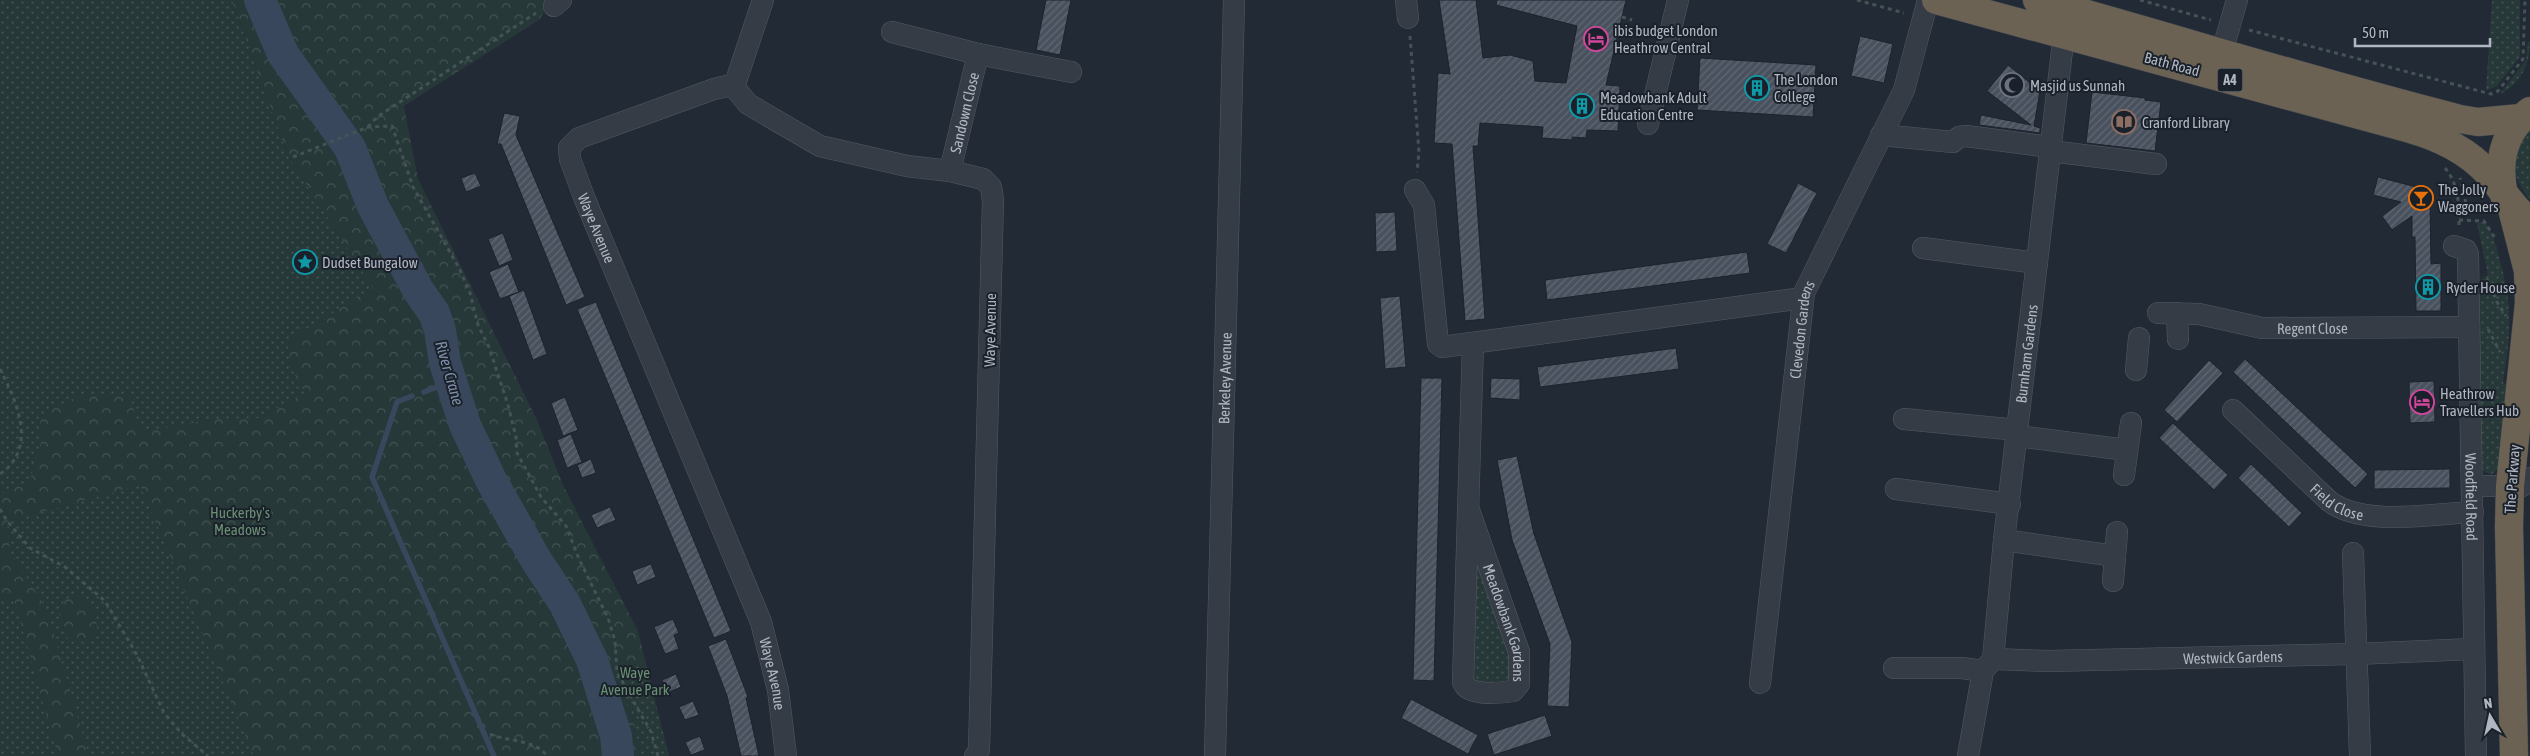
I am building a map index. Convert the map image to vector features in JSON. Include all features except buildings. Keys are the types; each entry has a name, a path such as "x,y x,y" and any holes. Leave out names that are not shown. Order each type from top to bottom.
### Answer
{"highway":[{"name":"Bath Road","path":"1936,0 2396,125 2437,138 2460,150 2481,166 2515,207"},
{"name":"Bath Road","path":"2037,0 2222,52 2357,93 2460,119 2478,122 2525,114"},
{"name":"The Parkway","path":"2514,756 2510,555 2520,482 2529,303 2528,271 2515,207 2500,162 2508,136 2525,114"}],"street":[{"path":"734,87 763,0"},
{"name":"Berkeley Avenue","path":"1214,756 1234,0"},
{"path":"1648,124 1678,0"},
{"name":"Clevedon Gardens","path":"1760,682 1803,298 1904,90 1928,0"},
{"path":"2222,52 2238,0"},
{"path":"892,32 978,54 1071,72"},
{"name":"Burnham Gardens","path":"1968,756 1988,665 2010,504 2064,34"},
{"name":"Sandown Close","path":"950,171 978,54"},
{"name":"Waye Avenue","path":"786,756 778,690 761,622 570,159 569,148 579,138 714,88 727,86 734,87 748,104 820,146 908,166 950,171 984,179 991,187 993,200 979,750 976,756"},
{"path":"1881,135 1953,142 1959,137 1966,136 2156,164"},
{"path":"1415,190 1424,205 1438,344 1442,348 1803,298"},
{"path":"1923,248 2037,263"},
{"name":"Woodfield Road","path":"2460,252 2469,327 2476,756"},
{"name":"Regent Close","path":"2178,339 2167,313 2199,314 2262,328 2469,327"},
{"path":"2136,370 2139,338"},
{"name":"Meadowbank Gardens","path":"1469,510 1518,652 1519,684 1513,691 1472,691 1466,688 1463,682 1473,343"},
{"name":"Field Close","path":"2234,410 2329,500 2343,510 2379,516 2473,512"},
{"path":"1904,419 2017,433 2127,450"},
{"path":"2124,475 2131,423"},
{"path":"2473,486 2520,482"},
{"path":"1896,489 2010,504"},
{"path":"2113,581 2117,532"},
{"path":"2004,540 2115,556"},
{"path":"2353,554 2360,756"},
{"name":"Westwick Gardens","path":"1894,668 1962,668 2049,661 2356,654 2473,648"}],"path":[{"path":"1857,0 1907,14"},
{"path":"2140,0 2220,23"},
{"path":"2239,28 2488,94 2498,91 2523,59 2528,38 2526,0"},
{"path":"368,127 377,117 550,6"},
{"path":"1407,9 1419,152 1415,190"},
{"path":"1622,17 1632,20"},
{"path":"2467,94 2468,88"},
{"path":"292,157 368,127 392,126 413,187 460,268 470,293 478,325 489,347 508,405 516,437 517,453 541,498 566,526 579,559 608,618 615,641 617,672 651,732 658,756"},
{"path":"2439,164 2455,183 2459,222 2484,221"},
{"path":"2458,173 2464,190 2466,212 2458,212"},
{"path":"2460,252 2478,268 2491,284 2497,302 2509,322"},
{"path":"0,369 10,389 22,430 21,447 7,469 0,474"},
{"path":"0,509 7,521 30,548 65,567 105,601 137,655 164,713 182,734 208,756"},
{"path":"490,734 542,749 547,756"}],"green space":[{"name":"Huckerby's Meadows","path":"0,0 232,0 288,156 373,287 611,756 0,756 0,507 3,493 0,487"},
{"path":"232,0 552,0 539,20 404,106 418,179 537,420 563,485 638,631 646,664 612,668 633,717 640,756 254,756 140,485 7,522 10,551 47,610 89,756 58,756 14,599 0,602 0,487 3,493 30,480 41,443 40,415 78,396 129,394 141,432 215,419 258,418 305,393 292,369 287,341 373,288 288,156"},
{"path":"2492,0 2520,0 2520,57 2496,87 2486,90"},
{"path":"2528,42 2530,42 2530,50 2523,73 2514,85 2500,94 2526,60"},
{"path":"2530,126 2530,200 2518,180 2515,163 2520,146"},
{"path":"2484,222 2494,238 2504,274 2509,305 2508,349 2503,383 2510,385 2501,466 2491,475 2479,468 2476,283 2488,275 2477,223"},
{"path":"1481,567 1511,653 1511,682 1473,684 1475,568"},
{"path":"80,596 94,609 98,632 91,642 70,642 61,626 59,617 65,599"},
{"name":"Waye Avenue Park","path":"646,664 669,756 640,756 633,717 612,668"}],"waterway":[{"name":"River Crane","path":"260,0 283,54 350,148 373,206 418,290 434,313 440,330 445,363 465,425 491,480 536,560 565,604 592,660 616,736 618,756"},
{"path":"424,392 450,382"},
{"path":"412,396 397,402 372,477 494,756"}],"place":[{"name":"ibis budget London Heathrow Central","path":"1596,39"},
{"name":"Masjid us Sunnah","path":"2012,85"},
{"name":"The London College","path":"1757,88"},
{"name":"Meadowbank Adult Education Centre","path":"1582,106"},
{"name":"Cranford Library","path":"2124,122"},
{"name":"The Jolly Waggoners","path":"2421,198"},
{"name":"Dudset Bungalow","path":"305,262"},
{"name":"Ryder House","path":"2428,287"},
{"name":"Heathrow Travellers Hub","path":"2422,402"}]}
